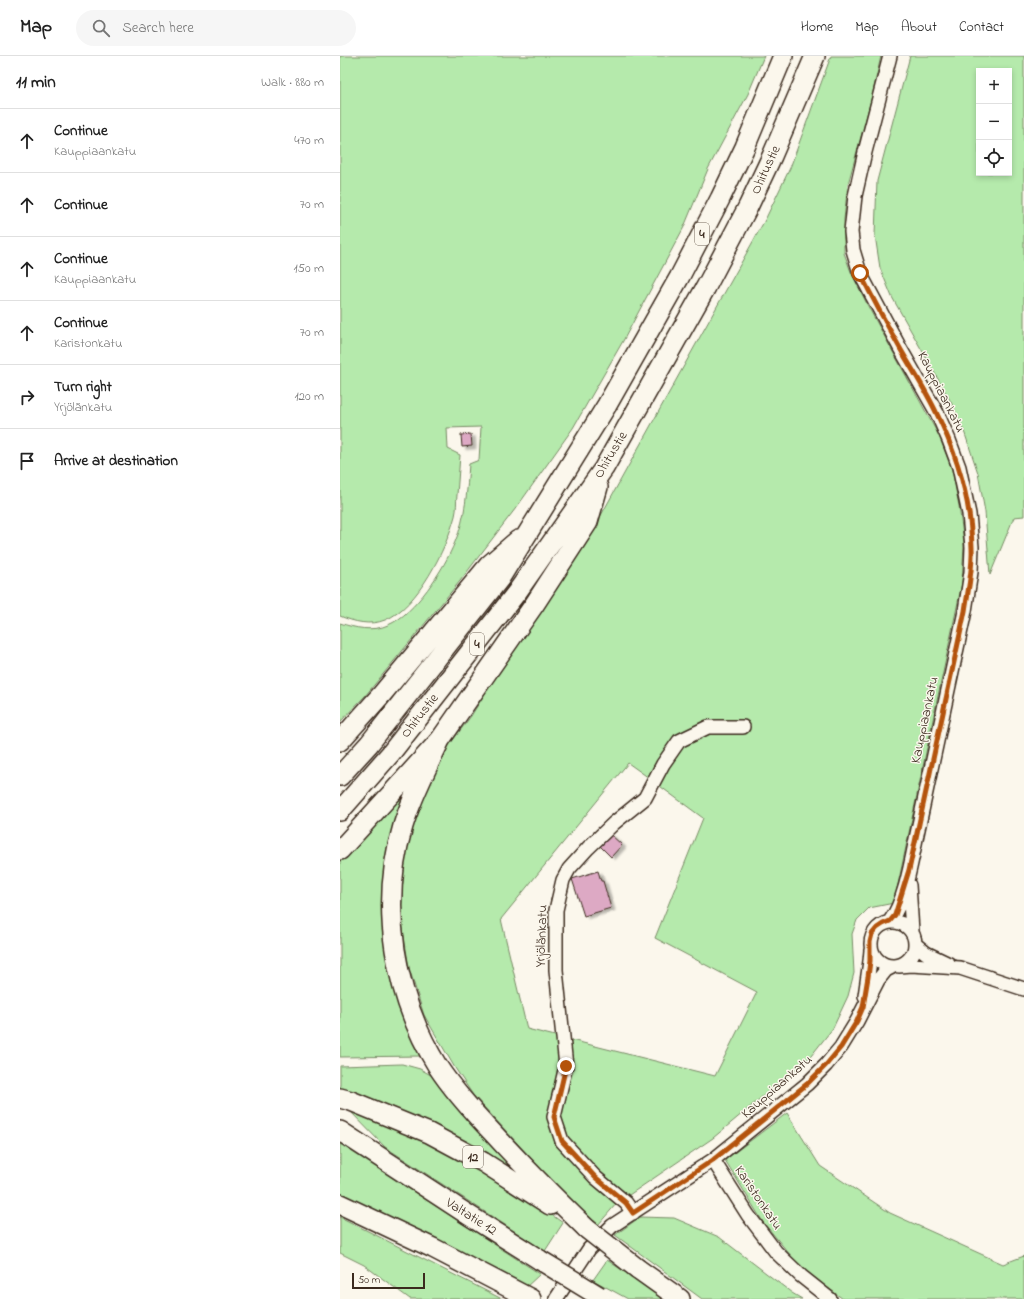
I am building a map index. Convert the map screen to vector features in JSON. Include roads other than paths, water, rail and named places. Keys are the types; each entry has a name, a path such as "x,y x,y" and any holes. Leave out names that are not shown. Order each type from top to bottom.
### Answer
{"highway":[{"name":"Ohitustie","path":"340,776 368,744 500,578 607,405 679,278 745,147 784,56"},
{"name":"Ohitustie","path":"340,811 391,753 517,592 604,468 702,294 748,207 772,156 815,56"},
{"path":"340,850 440,740 534,605 588,522 604,468"},
{"path":"340,740 382,694 489,565 504,550 529,530"},
{"path":"440,740 403,826 396,858 392,894 392,929 397,965 419,1032 438,1067 471,1110 530,1173 586,1229"},
{"name":"12","path":"346,1100 430,1133 483,1162 586,1229 680,1299"},
{"name":"Valtatie 12","path":"340,1131 463,1212 602,1297"},
{"path":"340,1204 433,1248 525,1296"}],"street":[{"name":"Kauppiaankatu","path":"890,56 855,196 851,232 853,250 860,273 937,413 951,447 959,468 965,495 972,547 971,572 965,611 909,870 898,908 890,921"},
{"name":"Yrjölänkatu","path":"633,1213 626,1203 595,1177 562,1141 554,1117 566,1066 556,970 556,916 561,888 563,880 569,869 588,848 614,823 645,798 663,764 679,741 708,727 744,727"},
{"name":"Kauppiaankatu","path":"909,870 912,931"},
{"path":"863,1007 868,977 871,950 870,942 872,934 877,928 890,921 902,923 912,931 916,944 926,953 960,968 1024,989"},
{"path":"863,1007 881,974 911,958 916,944"},
{"path":"871,950 879,962 885,965 916,965 960,968"},
{"name":"Kauppiaankatu","path":"713,1160 807,1084 826,1065 841,1047 857,1021 863,1007"},
{"path":"556,1299 589,1249 612,1226 713,1160"},
{"name":"Karistonkatu","path":"713,1160 748,1215 776,1252 801,1276 830,1299"}]}
